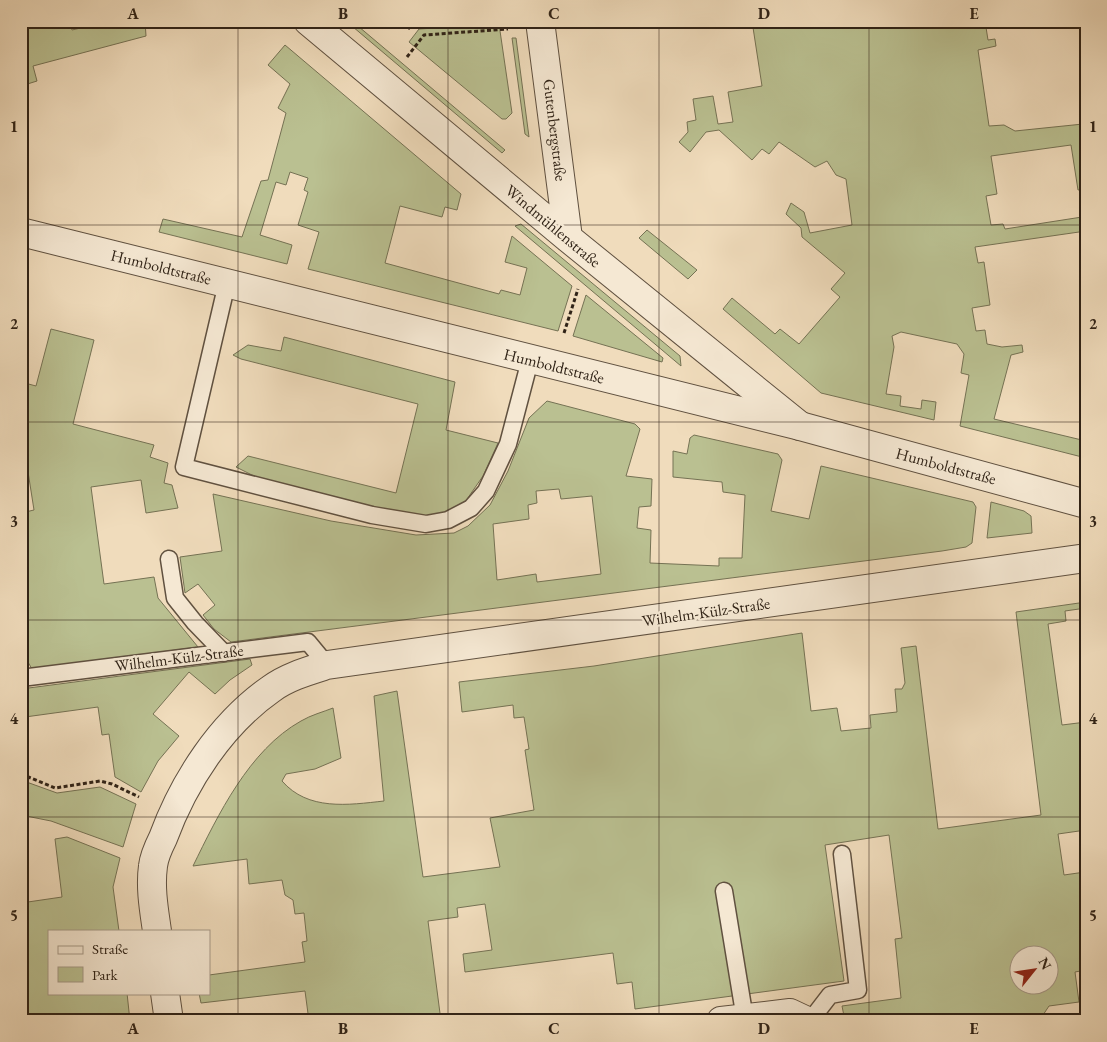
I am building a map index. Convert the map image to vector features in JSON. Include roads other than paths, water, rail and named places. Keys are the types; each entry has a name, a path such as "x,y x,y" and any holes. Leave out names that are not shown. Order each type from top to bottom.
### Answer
{"street":[{"name":"Windmühlenstraße","path":"308,21 568,238 800,426"},
{"name":"Gutenbergstraße","path":"541,24 568,238"},
{"name":"Humboldtstraße","path":"21,232 800,426 1086,504"},
{"name":"Wilhelm-Külz-Straße","path":"157,930 153,901 152,865 168,825 186,788 229,726 251,704 273,687 327,664 1086,558"},
{"path":"165,994 169,1021"},
{"path":"733,1020 790,1013 809,1021"}],"lane":[{"path":"227,283 184,467 363,512 426,524 448,520 471,508 486,492 508,444 530,360"},
{"path":"169,559 175,598 195,623 224,653"},
{"name":"Wilhelm-Külz-Straße","path":"21,678 308,642 327,664"},
{"path":"809,1021 830,995 858,990 842,854"},
{"path":"724,891 733,1020"}]}
